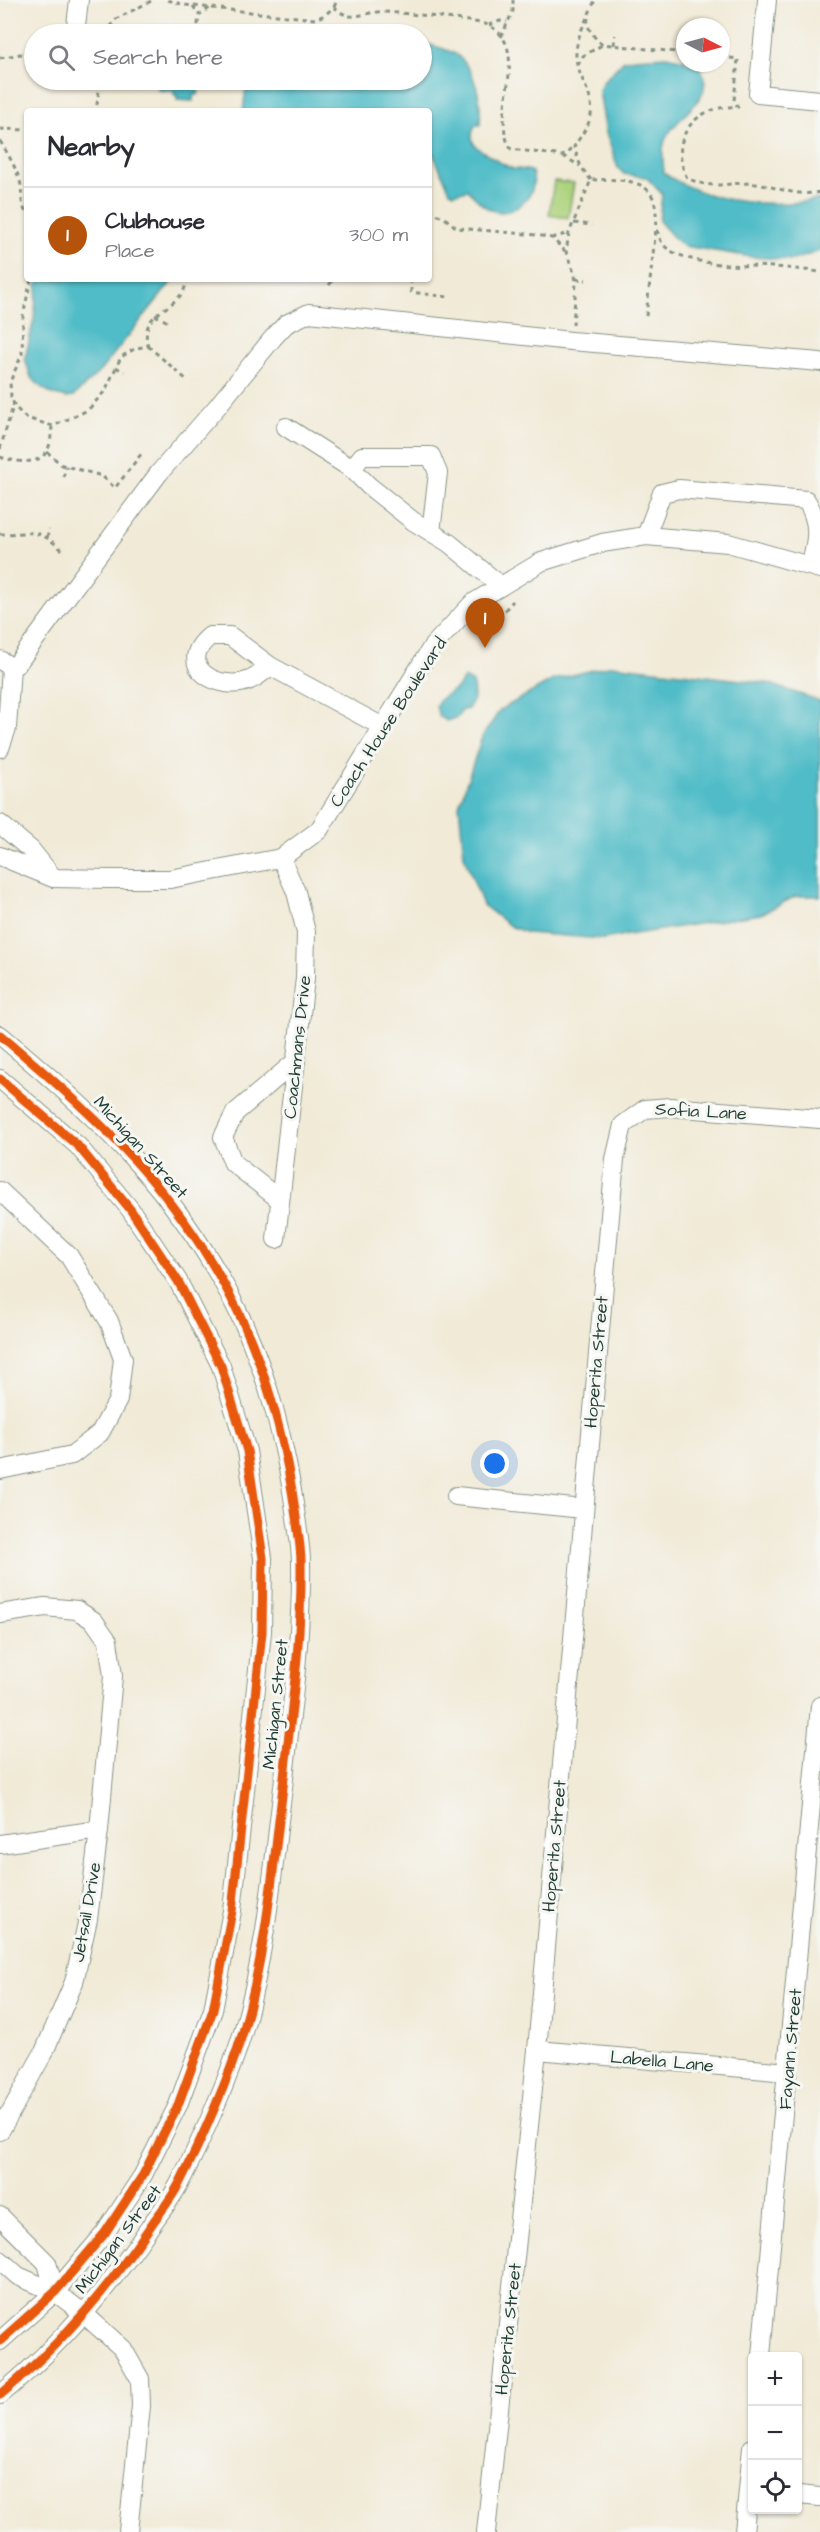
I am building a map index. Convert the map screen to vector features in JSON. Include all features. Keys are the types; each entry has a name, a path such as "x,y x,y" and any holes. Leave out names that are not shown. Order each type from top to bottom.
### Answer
{"street":[{"path":"76,24 79,0"},
{"path":"767,0 758,94 820,100"},
{"path":"5,664 17,664 159,473 273,338 286,324 309,313 571,341 820,362"},
{"path":"286,427 352,469 369,486 449,543 501,586"},
{"path":"352,469 362,456 431,456 438,473 431,532"},
{"path":"646,536 662,493 679,489 806,500 816,510 819,534 815,567"},
{"name":"Coach House Boulevard","path":"0,856 53,878 170,879 281,858 319,830 432,647 472,603 541,562 602,543 646,536 728,543 815,567"},
{"path":"0,695 5,664"},
{"path":"0,748 7,728 5,664"},
{"path":"270,666 383,727"},
{"path":"0,824 31,850 53,878"},
{"name":"Coachmans Drive","path":"276,1239 305,978 306,932 296,892 281,858"},
{"name":"Michigan Street","path":"0,1035 63,1088 121,1144 166,1195 208,1254 244,1324 274,1408 291,1483 301,1558 300,1640 276,1846 264,1939 242,2034 214,2106 178,2185 135,2249 83,2313 29,2371 0,2395"},
{"path":"280,1200 233,1163 223,1137 235,1113 296,1060"},
{"name":"Michigan Street","path":"0,1079 78,1146 130,1209 178,1281 221,1366 247,1451 262,1558 262,1632 232,1911 213,2010 178,2105 143,2175 105,2233 55,2292 0,2341"},
{"name":"Sofia Lane","path":"615,1159 623,1125 645,1109 670,1107 820,1119"},
{"name":"Hoperita Street","path":"486,2532 537,2050 615,1159"},
{"path":"0,1470 72,1455 100,1433 118,1400 123,1359 109,1320 69,1256 4,1202"},
{"path":"456,1496 583,1509"},
{"name":"Jetsail Drive","path":"0,1614 45,1607 77,1610 94,1621 108,1641 113,1676 99,1830 88,1918 74,1982 44,2052 0,2131"},
{"name":"Fayann Street","path":"761,2352 820,1706"},
{"path":"0,1844 99,1830"},
{"name":"Labella Lane","path":"537,2050 788,2072"},
{"path":"0,2216 47,2263 55,2292"},
{"path":"0,2260 18,2276 55,2292 83,2313 123,2349 140,2379 141,2406 128,2532"},
{"path":"802,2495 820,2497"},
{"path":"744,2532 748,2508"}],"path":[{"path":"112,24 116,19 151,0"},
{"path":"168,0 193,6 315,19 326,15 334,8 337,0"},
{"path":"501,37 513,11 513,0"},
{"path":"563,156 574,147 592,116 589,97 577,66 577,45 595,0"},
{"path":"193,6 199,15 198,24"},
{"path":"199,15 210,8"},
{"path":"334,8 350,16 377,12 489,25 500,21 507,22"},
{"path":"513,11 518,12"},
{"path":"589,13 587,24 590,32 602,44"},
{"path":"489,25 501,37 510,57 503,123 506,142 511,149 517,152 563,156 581,167"},
{"path":"614,45 615,35"},
{"path":"577,66 583,56 602,44 676,52"},
{"path":"0,58 24,55"},
{"path":"730,58 738,59 734,101 738,107 728,106 703,113 688,125 680,154 687,178 717,186 745,183 771,186 796,194 820,192"},
{"path":"96,108 99,90"},
{"path":"0,129 24,130"},
{"path":"0,141 21,184 24,208"},
{"path":"574,147 581,167 591,180"},
{"path":"566,252 569,233 591,180"},
{"path":"591,180 612,180 643,186 652,192 655,201 656,225 646,316"},
{"path":"433,214 465,230 527,233 552,238 569,233"},
{"path":"574,223 592,225"},
{"path":"656,225 661,240 667,248 674,252 702,260 752,267 820,272"},
{"path":"552,238 566,252 576,279 573,326"},
{"path":"701,268 702,260"},
{"path":"752,267 752,273"},
{"path":"576,279 586,280"},
{"path":"0,448 14,403 10,382 22,354 23,316 30,282"},
{"path":"187,282 182,294 155,315 147,329 148,346 188,381"},
{"path":"411,282 411,292 448,297"},
{"path":"155,315 168,322"},
{"path":"14,403 26,417 52,426 88,410 105,391 121,357 148,346"},
{"path":"116,367 124,372"},
{"path":"0,457 21,462 40,458 46,452 52,426"},
{"path":"46,452 66,466 102,476 115,488 142,453"},
{"path":"63,477 66,466"},
{"path":"46,538 49,529"},
{"path":"0,534 24,531 46,538 62,550"}],"green space":[{"path":"554,181 574,183 568,218 549,215"}],"water":[{"path":"432,45 457,55 464,61 473,78 480,106 480,125 475,125 472,139 474,144 511,168 532,172 534,180 532,188 524,202 510,211 502,212 494,211 483,205 468,190 454,193 450,191 432,152 432,108 243,108 246,90 432,90"},
{"path":"667,56 676,58 676,72 702,72 705,80 700,97 672,128 665,140 664,173 699,191 739,201 780,203 820,199 820,251 793,260 752,257 684,246 677,241 659,221 662,194 646,177 624,174 618,168 606,133 599,90 603,82 623,61 633,58"},
{"path":"158,90 199,90 198,95 193,95 193,101 177,100 174,91"},
{"path":"38,282 172,282 100,371 74,396 68,398 54,395 42,388 31,377 25,359 34,319"},
{"path":"612,665 767,683 820,701 820,896 796,896 761,914 603,939 527,933 510,926 483,905 464,856 459,805 482,737 500,710 553,680"},
{"path":"464,678 473,683 474,698 468,709 462,710 458,717 447,721 439,717 436,706 439,701 457,687"}],"cycle path":[{"path":"0,1035 73,1098 138,1164 196,1238 221,1278 253,1345 269,1393 292,1492 301,1563 300,1619 295,1675 268,1910 251,2002 230,2069 197,2147 168,2202 102,2292 83,2314 43,2357 0,2395"},
{"path":"0,1079 78,1146 130,1209 178,1281 221,1366 247,1451 263,1558 262,1632 232,1911 213,2010 178,2105 143,2175 105,2233 55,2292 0,2341"}],"place":[{"name":"Clubhouse","path":"485,648"}]}
